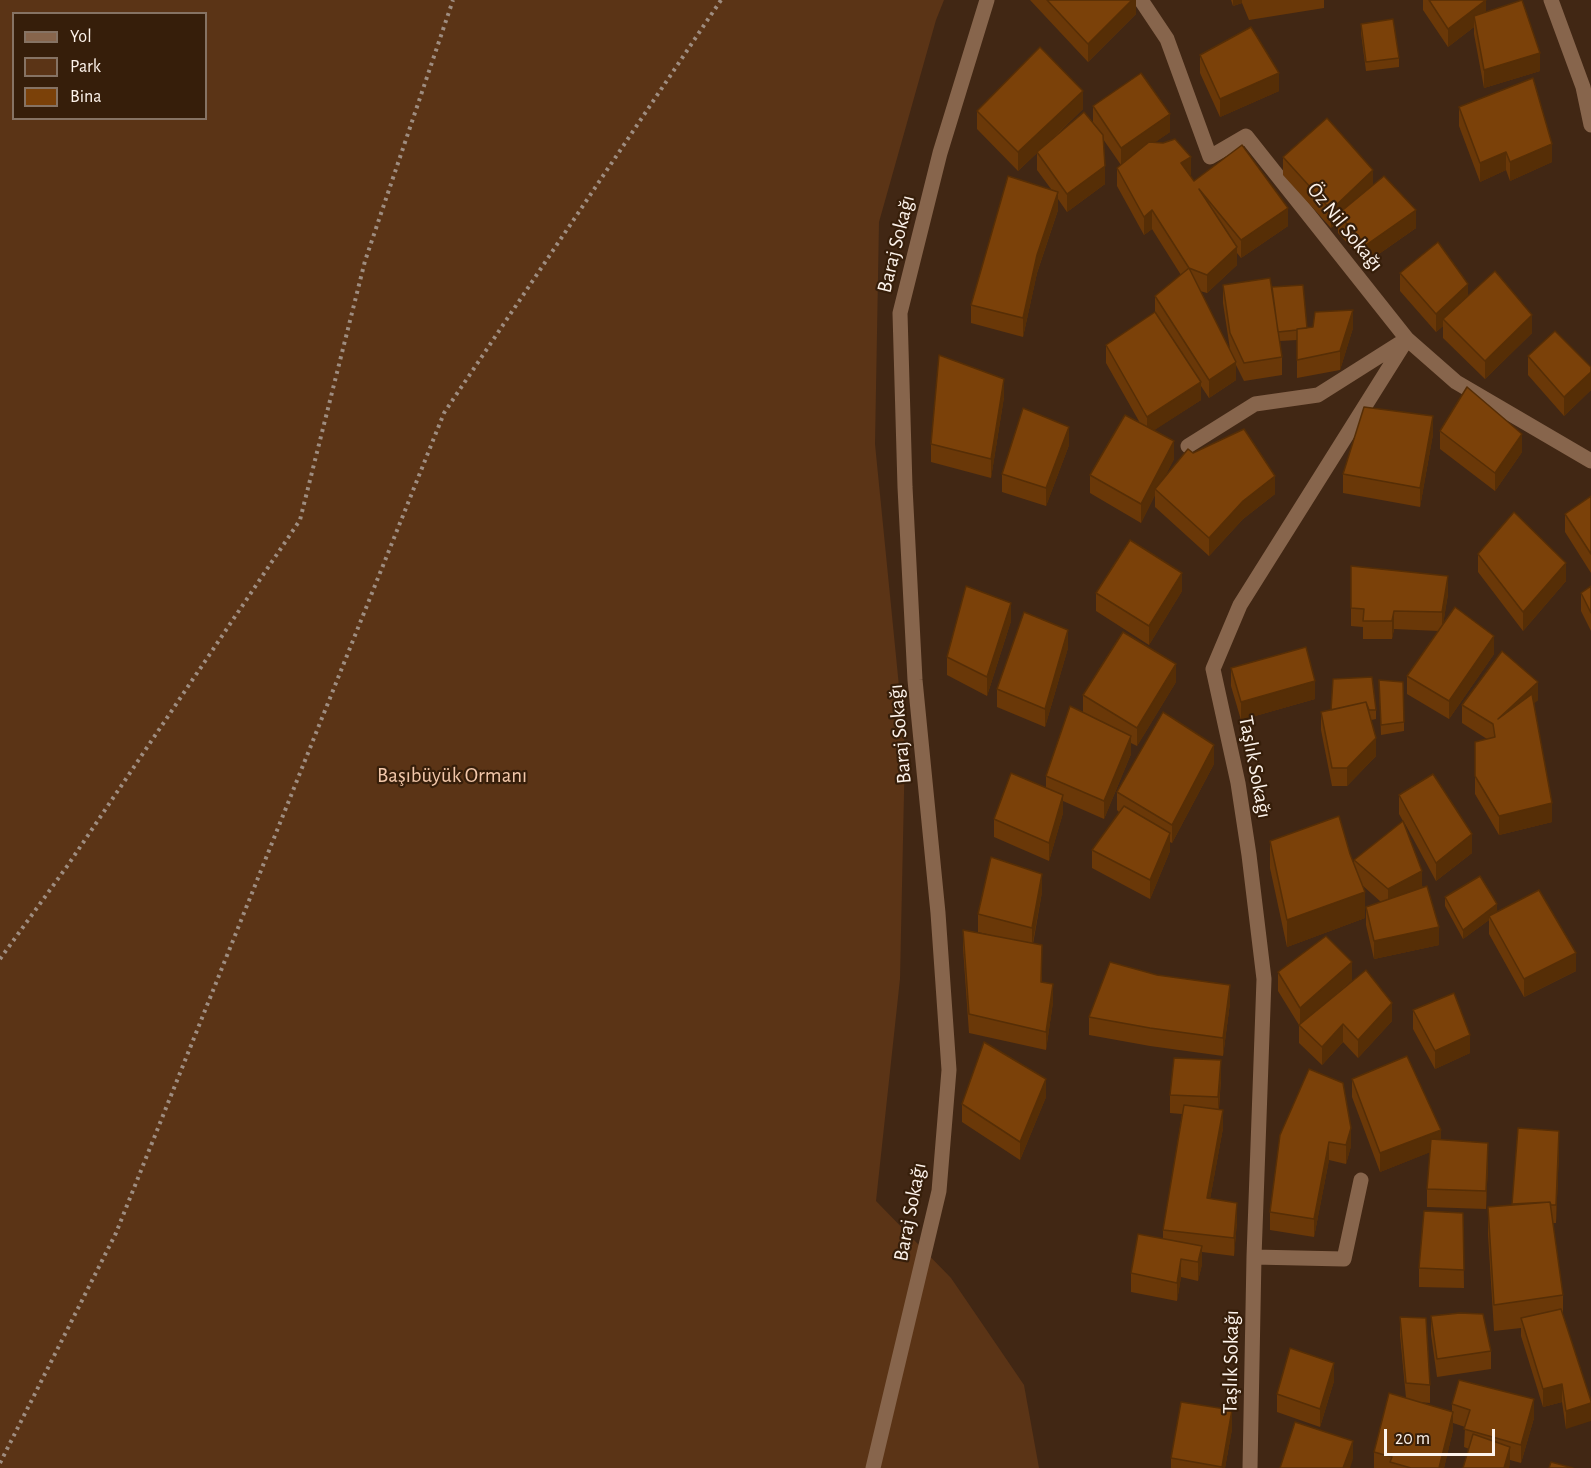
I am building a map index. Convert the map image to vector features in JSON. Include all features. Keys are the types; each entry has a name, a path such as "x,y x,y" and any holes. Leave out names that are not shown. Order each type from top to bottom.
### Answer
{"street":[{"name":"Baraj Sokağı","path":"873,1468 939,1191 949,1070 938,913 915,680 905,487 900,313 940,153 987,0"},
{"name":"Öz Nil Sokağı","path":"1141,0 1167,39 1210,157 1246,136 1407,339 1456,382 1591,461"},
{"path":"1551,0 1583,87 1591,125"},
{"path":"1188,446 1255,404 1318,394 1407,339"},
{"name":"Taşlık Sokağı","path":"1250,1468 1254,1257 1264,980 1238,783 1214,669 1240,605 1407,339"},
{"path":"1254,1257 1344,1259 1361,1180"}],"path":[{"path":"0,959 68,865 300,520 365,261 453,0"},
{"path":"0,1463 116,1233 444,413 721,0"}],"green space":[{"name":"Başıbüyük Ormanı","path":"0,0 944,0 936,20 879,222 875,444 905,747 900,979 876,1201 951,1278 1024,1385 1039,1468 0,1468"}],"building":[{"path":"1047,0 1132,0 1088,44"},
{"path":"1429,0 1486,0 1448,29"},
{"path":"1522,0 1540,53 1484,70 1474,16"},
{"path":"1393,19 1399,58 1366,62 1361,24"},
{"path":"1251,27 1279,73 1220,99 1200,55"},
{"path":"1040,47 1083,91 1018,152 977,111"},
{"path":"1141,73 1170,114 1121,148 1093,106"},
{"path":"1533,78 1552,144 1510,162 1506,152 1480,163 1459,107"},
{"path":"1084,112 1103,135 1105,166 1067,194 1037,152"},
{"path":"1327,118 1373,170 1331,210 1283,157"},
{"path":"1175,139 1191,157 1181,163 1194,181 1242,145 1288,208 1241,240 1199,189 1237,247 1207,275 1189,268 1152,210 1144,217 1117,168 1149,142 1163,143"},
{"path":"1008,176 1058,192 1037,255 1023,318 971,305"},
{"path":"1384,176 1416,210 1366,245 1338,214"},
{"path":"1438,242 1468,284 1436,314 1400,273"},
{"path":"1189,268 1236,362 1209,380 1155,296"},
{"path":"1495,271 1532,315 1485,361 1443,319"},
{"path":"1270,278 1282,357 1244,363 1230,333 1223,285"},
{"path":"1303,285 1307,328 1278,332 1272,287"},
{"path":"1353,310 1340,351 1297,360 1297,329 1313,327 1315,312"},
{"path":"1155,312 1201,382 1147,417 1106,345"},
{"path":"1555,331 1591,367 1591,372 1564,397 1528,356"},
{"path":"939,355 1004,379 991,459 931,444"},
{"path":"1467,387 1522,434 1495,473 1440,431"},
{"path":"1364,407 1433,416 1420,488 1343,474"},
{"path":"1023,408 1069,427 1046,488 1002,474"},
{"path":"1125,415 1174,441 1141,504 1090,475"},
{"path":"1244,429 1275,476 1243,501 1209,538 1155,489 1188,449 1193,453"},
{"path":"1591,496 1591,554 1565,514"},
{"path":"1514,512 1566,563 1523,612 1478,554"},
{"path":"1130,540 1182,573 1149,626 1096,593"},
{"path":"1351,566 1448,576 1442,612 1394,611 1392,621 1363,621 1364,609 1351,608"},
{"path":"966,586 1011,603 987,677 947,657"},
{"path":"1591,586 1591,613 1581,593"},
{"path":"1455,607 1494,636 1449,701 1407,676"},
{"path":"1024,612 1068,630 1045,709 997,689"},
{"path":"1123,632 1176,664 1137,728 1083,695"},
{"path":"1306,647 1315,681 1241,702 1231,668"},
{"path":"1502,651 1538,682 1498,719 1532,694 1552,803 1499,816 1475,776 1475,742 1495,737 1493,724 1462,705"},
{"path":"1372,677 1376,710 1369,710 1366,702 1331,710 1333,679"},
{"path":"1379,680 1403,682 1404,722 1381,725"},
{"path":"1366,702 1376,738 1347,768 1332,768 1321,712"},
{"path":"1070,706 1131,736 1104,801 1046,776"},
{"path":"1163,712 1214,745 1172,825 1117,792"},
{"path":"1011,773 1063,795 1049,843 994,819"},
{"path":"1433,774 1472,834 1436,863 1399,795"},
{"path":"1124,806 1170,833 1150,880 1092,850"},
{"path":"1339,816 1350,854 1365,892 1287,920 1270,841"},
{"path":"1403,821 1422,871 1388,889 1354,860"},
{"path":"991,857 1042,874 1032,928 978,914"},
{"path":"1480,876 1497,904 1463,930 1445,897"},
{"path":"1427,886 1439,927 1374,941 1366,907"},
{"path":"1539,890 1576,953 1524,979 1489,916"},
{"path":"963,930 1042,945 1041,982 1053,984 1046,1032 969,1014"},
{"path":"1326,936 1352,962 1300,1008 1278,972"},
{"path":"1110,962 1157,975 1230,985 1223,1038 1089,1017"},
{"path":"1366,970 1392,1003 1358,1040 1343,1024 1322,1047 1299,1025"},
{"path":"1454,993 1470,1035 1435,1051 1413,1010"},
{"path":"984,1042 1046,1079 1020,1142 962,1104"},
{"path":"1407,1056 1441,1130 1380,1153 1352,1079"},
{"path":"1174,1058 1221,1060 1218,1097 1170,1095"},
{"path":"1309,1069 1343,1083 1351,1128 1346,1145 1329,1142 1314,1219 1270,1212 1280,1135"},
{"path":"1184,1105 1223,1110 1207,1198 1237,1203 1234,1238 1163,1230"},
{"path":"1518,1128 1559,1131 1556,1205 1551,1205 1550,1202 1512,1204"},
{"path":"1431,1139 1488,1143 1486,1191 1427,1189"},
{"path":"1550,1202 1563,1295 1494,1305 1488,1207"},
{"path":"1424,1211 1463,1213 1464,1270 1419,1268"},
{"path":"1138,1234 1202,1246 1198,1262 1181,1259 1177,1283 1131,1273"},
{"path":"1561,1309 1591,1401 1591,1403 1566,1411 1562,1384 1543,1389 1521,1318"},
{"path":"1460,1313 1483,1314 1491,1351 1437,1359 1431,1316"},
{"path":"1400,1317 1426,1318 1430,1385 1406,1383"},
{"path":"1290,1348 1334,1363 1320,1409 1277,1394"},
{"path":"1459,1380 1534,1399 1521,1445 1464,1429 1470,1410 1452,1404"},
{"path":"1389,1393 1453,1412 1439,1468 1411,1468 1390,1462 1392,1457 1374,1452"},
{"path":"1181,1402 1232,1410 1222,1467 1171,1458"},
{"path":"1295,1422 1353,1441 1343,1468 1280,1468"},
{"path":"1473,1434 1510,1447 1504,1468 1463,1468"},
{"path":"1551,1462 1573,1468 1549,1468"}]}
